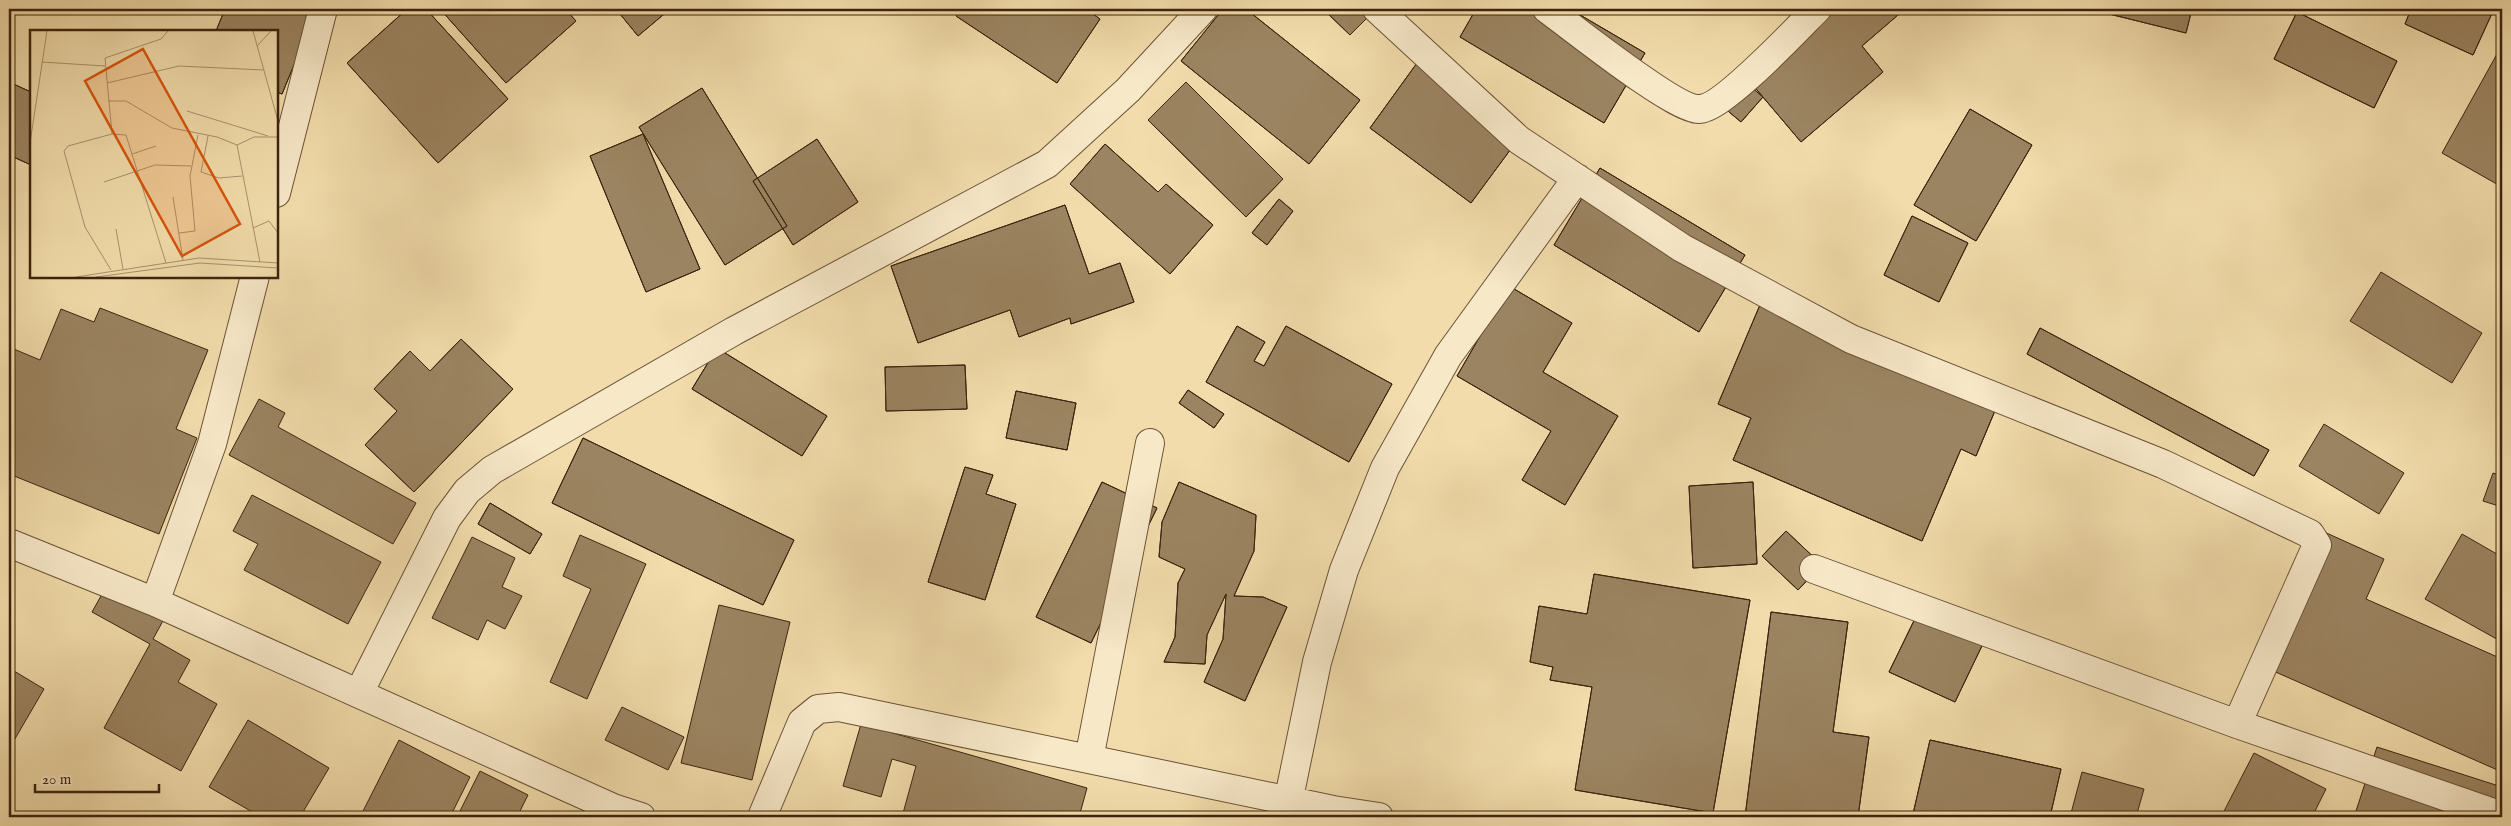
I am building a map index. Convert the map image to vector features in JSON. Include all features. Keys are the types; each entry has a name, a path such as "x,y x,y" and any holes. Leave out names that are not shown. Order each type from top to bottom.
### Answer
{"street":[{"path":"278,185 324,9"},
{"path":"359,693 447,518 467,491 492,470 734,331 1047,164 1128,90 1203,9"},
{"path":"1377,9 1519,140 1682,248 1851,339 2164,464 2310,534 2317,546 2237,724"},
{"path":"1547,9 1659,91 1684,106 1699,110 1718,102 1784,43 1817,9"},
{"path":"1286,809 1317,662 1344,570 1385,468 1448,356 1576,178"},
{"path":"155,602 212,444 254,278"},
{"path":"1089,759 1150,442"},
{"path":"9,543 155,602 613,808 640,817"},
{"path":"1814,569 2237,724 2502,816"},
{"path":"762,817 802,722 818,709 839,707 1089,759 1286,809 1379,817"}],"building":[{"path":"225,9 317,9 282,94 278,93 278,30 216,30"},
{"path":"225,9 317,9 282,94 278,93 278,30 216,30"},
{"path":"407,9 426,9 508,99 438,163 347,63"},
{"path":"407,9 426,9 508,99 438,163 347,63"},
{"path":"440,9 565,9 576,21 506,83"},
{"path":"440,9 565,9 576,21 506,83"},
{"path":"626,9 669,10 638,36 620,14"},
{"path":"626,9 669,10 638,36 620,14"},
{"path":"961,9 1086,9 1100,19 1057,83 956,16"},
{"path":"961,9 1086,9 1100,19 1057,83 956,16"},
{"path":"1223,9 1246,9 1360,100 1309,164 1181,61"},
{"path":"1223,9 1246,9 1360,100 1309,164 1181,61"},
{"path":"1323,9 1376,9 1350,35"},
{"path":"1323,9 1376,9 1350,35"},
{"path":"1476,9 1570,9 1645,53 1604,123 1460,37"},
{"path":"1476,9 1570,9 1645,53 1604,123 1460,37"},
{"path":"1826,9 1905,9 1862,46 1883,72 1801,142 1746,77"},
{"path":"1826,9 1905,9 1862,46 1883,72 1801,142 1746,77"},
{"path":"2089,9 2192,9 2186,33"},
{"path":"2089,9 2192,9 2186,33"},
{"path":"2411,9 2494,9 2473,55 2405,24"},
{"path":"2411,9 2494,9 2473,55 2405,24"},
{"path":"2297,12 2397,61 2374,108 2274,59"},
{"path":"2297,12 2397,61 2374,108 2274,59"},
{"path":"2502,45 2502,187 2442,153"},
{"path":"1417,63 1519,138 1471,203 1370,128"},
{"path":"1417,63 1519,138 1471,203 1370,128"},
{"path":"1737,75 1763,97 1741,122 1716,101"},
{"path":"1737,75 1763,97 1741,122 1716,101"},
{"path":"9,82 30,92 30,165 9,155"},
{"path":"9,82 30,92 30,165 9,155"},
{"path":"1186,82 1283,179 1246,217 1148,120"},
{"path":"1186,82 1283,179 1246,217 1148,120"},
{"path":"702,88 787,226 725,265 639,127"},
{"path":"702,88 787,226 725,265 639,127"},
{"path":"1970,109 2032,145 1976,241 1914,205"},
{"path":"1970,109 2032,145 1976,241 1914,205"},
{"path":"643,134 700,269 646,292 590,156"},
{"path":"643,134 700,269 646,292 590,156"},
{"path":"817,139 858,202 793,245 753,181"},
{"path":"817,139 858,202 793,245 753,181"},
{"path":"1105,144 1158,192 1166,184 1213,225 1170,274 1070,184"},
{"path":"1105,144 1158,192 1166,184 1213,225 1170,274 1070,184"},
{"path":"1600,168 1745,255 1699,332 1554,245"},
{"path":"1600,168 1745,255 1699,332 1554,245"},
{"path":"1279,199 1293,211 1267,245 1252,233"},
{"path":"1279,199 1293,211 1267,245 1252,233"},
{"path":"1065,205 1089,274 1120,263 1134,302 1071,324 1070,318 1019,337 1010,310 918,343 891,266"},
{"path":"1065,205 1089,274 1120,263 1134,302 1071,324 1070,318 1019,337 1010,310 918,343 891,266"},
{"path":"1912,216 1968,243 1939,302 1884,275"},
{"path":"1912,216 1968,243 1939,302 1884,275"},
{"path":"2381,272 2482,333 2452,383 2350,321"},
{"path":"1509,286 1572,323 1543,372 1618,416 1565,505 1522,480 1551,431 1457,376"},
{"path":"1509,286 1572,323 1543,372 1618,416 1565,505 1522,480 1551,431 1457,376"},
{"path":"1765,293 2002,394 1976,456 1961,449 1922,541 1733,460 1751,418 1718,404"},
{"path":"1765,293 2002,394 1976,456 1961,449 1922,541 1733,460 1751,418 1718,404"},
{"path":"100,308 208,350 176,429 197,438 159,534 9,474 9,347 40,360 61,309 94,322"},
{"path":"1237,326 1265,342 1254,361 1264,366 1286,326 1392,384 1349,462 1206,382"},
{"path":"1237,326 1265,342 1254,361 1264,366 1286,326 1392,384 1349,462 1206,382"},
{"path":"2040,328 2269,450 2254,476 2027,354"},
{"path":"2040,328 2269,450 2254,476 2027,354"},
{"path":"461,339 513,389 414,492 365,445 397,411 374,389 410,351 430,371"},
{"path":"461,339 513,389 414,492 365,445 397,411 374,389 410,351 430,371"},
{"path":"717,348 827,416 802,456 692,389"},
{"path":"717,348 827,416 802,456 692,389"},
{"path":"965,365 967,409 886,411 885,367"},
{"path":"965,365 967,409 886,411 885,367"},
{"path":"1188,390 1224,414 1214,428 1179,403"},
{"path":"1188,390 1224,414 1214,428 1179,403"},
{"path":"1016,391 1076,403 1067,450 1006,438"},
{"path":"1016,391 1076,403 1067,450 1006,438"},
{"path":"259,399 285,413 278,427 416,503 393,544 229,455"},
{"path":"2324,424 2404,473 2379,514 2299,466"},
{"path":"583,438 794,540 763,605 552,503"},
{"path":"583,438 794,540 763,605 552,503"},
{"path":"965,467 993,475 986,494 1016,504 985,600 928,582"},
{"path":"965,467 993,475 986,494 1016,504 985,600 928,582"},
{"path":"2493,473 2502,476 2502,507 2483,501"},
{"path":"1102,482 1157,508 1091,643 1036,617"},
{"path":"1102,482 1157,508 1091,643 1036,617"},
{"path":"1179,482 1256,515 1254,551 1234,596 1263,597 1287,607 1245,701 1204,682 1223,639 1226,594 1207,635 1205,664 1164,662 1175,637 1178,583 1185,569 1159,557 1162,522"},
{"path":"1179,482 1256,515 1254,551 1234,596 1263,597 1287,607 1245,701 1204,682 1223,639 1226,594 1207,635 1205,664 1164,662 1175,637 1178,583 1185,569 1159,557 1162,522"},
{"path":"1753,482 1757,564 1693,568 1689,486"},
{"path":"1753,482 1757,564 1693,568 1689,486"},
{"path":"252,495 381,562 348,624 244,570 258,544 233,531"},
{"path":"490,503 542,534 530,554 478,524"},
{"path":"490,503 542,534 530,554 478,524"},
{"path":"1786,531 1822,565 1798,590 1762,556"},
{"path":"1786,531 1822,565 1798,590 1762,556"},
{"path":"2322,531 2384,559 2366,599 2502,659 2502,772 2262,666"},
{"path":"2462,534 2502,557 2502,642 2425,599"},
{"path":"580,535 646,564 587,699 550,682 591,589 563,576"},
{"path":"472,537 515,558 502,587 522,596 505,629 487,620 478,640 432,618"},
{"path":"1594,574 1750,600 1713,813 1575,790 1592,687 1550,680 1553,667 1530,662 1539,606 1587,614"},
{"path":"1594,574 1750,600 1713,813 1575,790 1592,687 1550,680 1553,667 1530,662 1539,606 1587,614"},
{"path":"106,587 164,619 153,639 190,660 178,682 217,704 181,771 104,728 150,644 92,612"},
{"path":"1926,596 1991,627 1955,702 1889,672"},
{"path":"1926,596 1991,627 1955,702 1889,672"},
{"path":"719,605 790,622 752,780 681,763"},
{"path":"1771,612 1848,622 1833,732 1869,737 1858,817 1745,817"},
{"path":"1771,612 1848,622 1833,732 1869,737 1858,817 1745,817"},
{"path":"9,668 44,689 9,749"},
{"path":"622,707 684,737 668,770 605,740"},
{"path":"248,720 329,768 300,817 261,817 209,787"},
{"path":"861,724 1087,788 1079,817 902,817 916,766 892,759 881,797 843,786"},
{"path":"399,740 470,777 450,817 360,817"},
{"path":"1930,740 2061,769 2050,817 1930,817 1913,814"},
{"path":"1930,740 2061,769 2050,817 1930,817 1913,814"},
{"path":"2377,747 2502,787 2502,817 2354,817"},
{"path":"2254,753 2326,789 2312,817 2221,817"},
{"path":"480,771 528,795 517,817 457,817"},
{"path":"2082,772 2144,789 2136,817 2070,817"}]}
